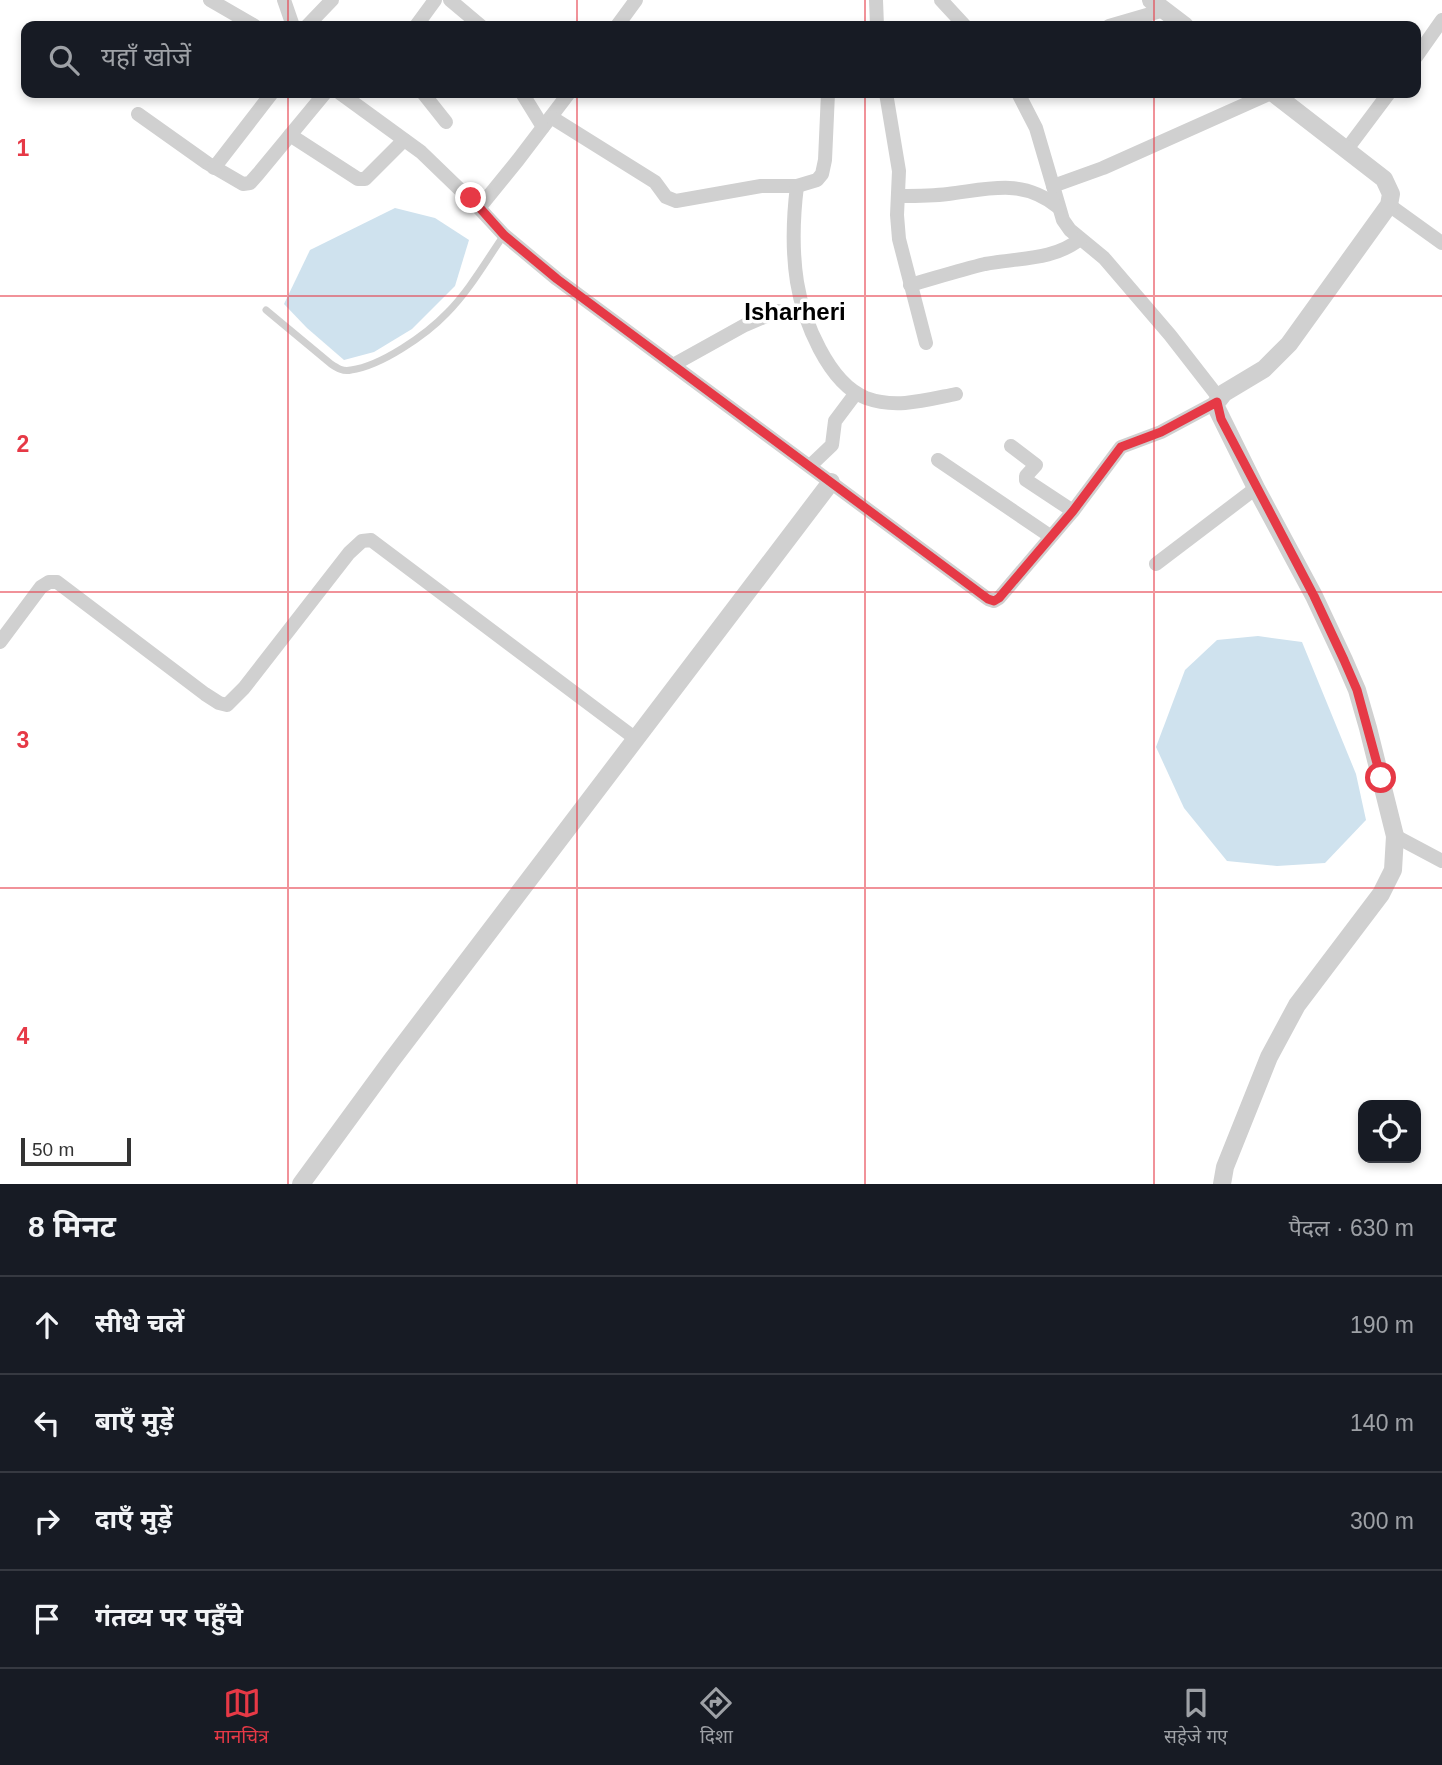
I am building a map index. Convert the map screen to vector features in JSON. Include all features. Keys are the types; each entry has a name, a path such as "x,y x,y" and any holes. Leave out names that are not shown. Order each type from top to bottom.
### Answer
{"street":[{"path":"210,0 246,21"},
{"path":"284,0 291,21"},
{"path":"312,21 332,0"},
{"path":"420,21 435,0"},
{"path":"450,0 475,21"},
{"path":"621,21 636,0"},
{"path":"876,0 877,21"},
{"path":"942,0 961,21"},
{"path":"1121,21 1158,5 1179,21"},
{"path":"1421,51 1442,20"},
{"path":"214,168 268,98"},
{"path":"138,114 214,168 243,184 250,183 321,98"},
{"path":"427,98 446,122"},
{"path":"526,98 547,122 655,182 671,200 761,186 809,184 822,174 828,133 828,98"},
{"path":"479,208 565,98"},
{"path":"887,98 897,154 897,229 926,343"},
{"path":"1021,98 1036,128 1063,220 1080,239 1104,258 1170,335 1218,400 1221,419 1314,596 1357,690 1395,836 1393,870 1381,894 1297,1005 1269,1057 1225,1167 1222,1184"},
{"path":"1053,186 1114,163 1261,98"},
{"path":"361,99 404,140 444,172 504,235 557,279 994,601 1073,511 1121,447 1161,432 1218,400 1264,369 1289,344 1390,205 1391,194 1384,179 1279,98"},
{"path":"1347,149 1385,98"},
{"path":"290,135 358,179 365,179 404,140"},
{"path":"797,186 793,220 797,283 818,345 833,370 844,384 856,393 888,403 912,403 956,394"},
{"path":"899,196 945,194 993,187 1016,188 1045,196 1058,206"},
{"path":"1390,205 1442,243"},
{"path":"911,285 979,266 1056,253 1080,239"},
{"path":"673,365 778,311"},
{"path":"810,466 832,445 835,421 856,393"},
{"path":"1011,446 1035,465 1026,476 1026,481 1073,511"},
{"path":"938,460 1050,536"},
{"path":"301,1184 391,1061 831,482"},
{"path":"1156,564 1256,488"},
{"path":"0,642 41,587 49,582 57,582 205,694 219,704 227,705 244,688 349,553 362,541 370,540 636,739"},
{"path":"1395,836 1442,860"}],"lane":[{"path":"266,310 331,364 341,370 350,370 379,360 415,339 448,313 504,235"}],"water":[{"path":"395,208 435,218 469,240 455,286 412,329 374,352 344,360 284,304 310,250"},
{"path":"1258,636 1302,642 1356,774 1366,820 1325,863 1277,866 1227,861 1184,808 1156,747 1185,670 1217,640"}],"district":[{"name":"Isharheri","path":"795,311"}],"route":[{"path":"471,198 504,235 557,279 994,601 1073,511 1121,447 1161,432 1217,402 1216,407 1221,419 1331,630 1357,690 1381,778"}]}
